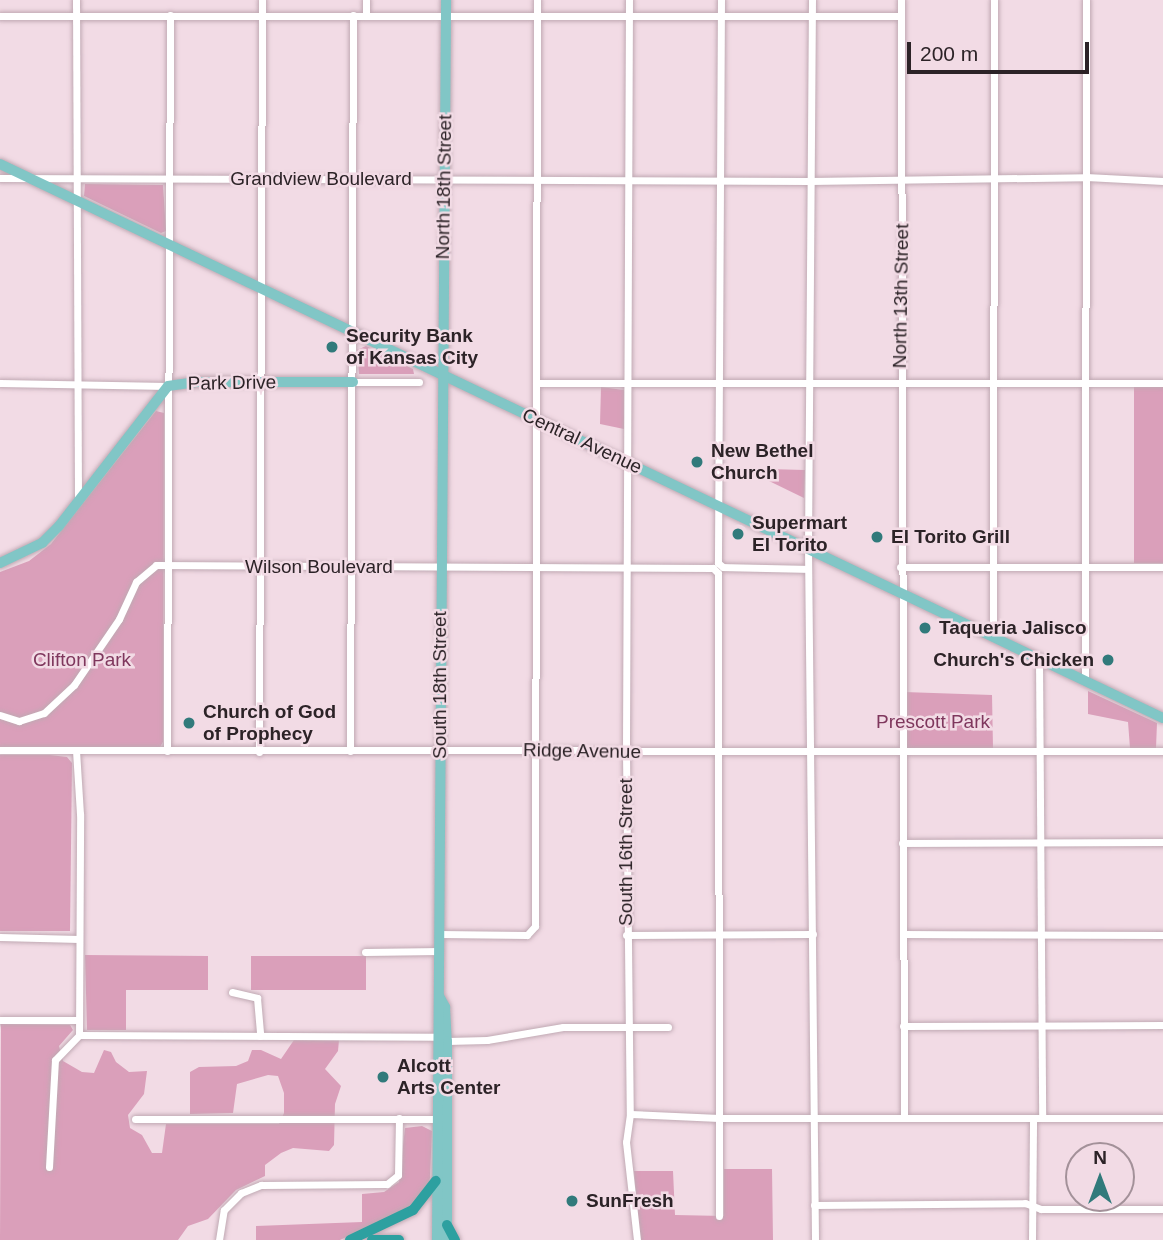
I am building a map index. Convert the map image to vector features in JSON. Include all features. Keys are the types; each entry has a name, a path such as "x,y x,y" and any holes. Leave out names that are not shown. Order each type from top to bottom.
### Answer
{"highway":[{"path":"350,1240 413,1210 436,1181"},
{"path":"447,1225 455,1240"},
{"path":"372,1240 399,1240"}],"main road":[{"name":"North 18th Street","path":"441,374 446,0"},
{"name":"Central Avenue","path":"0,164 1163,718"},
{"name":"South 18th Street","path":"437,1240 435,1038 440,951 441,374"},
{"name":"Park Drive","path":"0,563 42,543 168,386 353,382"},
{"name":"South 18th Street","path":"439,996 445,1007 447,1041 447,1240"}],"street":[{"path":"76,0 79,178 78,501"},
{"path":"260,752 262,0"},
{"path":"366,0 366,15"},
{"path":"440,934 534,932 537,0"},
{"name":"South 16th Street","path":"629,0 626,935 630,1114 626,1142 637,1240"},
{"path":"719,1216 721,0"},
{"path":"812,0 808,569 815,1240"},
{"name":"North 13th Street","path":"901,0 900,592 904,1118"},
{"path":"993,635 994,0"},
{"path":"1086,0 1086,681"},
{"path":"167,751 170,15"},
{"path":"350,751 353,15"},
{"path":"0,16 901,16"},
{"name":"Grandview Boulevard","path":"0,178 810,181 1086,177 1163,181"},
{"name":"Park Drive","path":"353,382 419,382"},
{"path":"0,383 168,386"},
{"path":"536,383 1163,383"},
{"name":"Wilson Boulevard","path":"0,715 19,721 44,713 74,685 119,619 136,582 147,570 168,565 808,569"},
{"path":"900,567 1163,567"},
{"path":"1032,1240 1041,1026 1038,659"},
{"name":"Ridge Avenue","path":"0,750 901,753 1163,751"},
{"path":"49,1167 55,1060 79,1035 76,751"},
{"path":"902,843 1163,842"},
{"path":"626,935 813,934"},
{"path":"903,934 1163,935"},
{"path":"0,937 79,939"},
{"path":"365,952 440,951"},
{"path":"232,992 257,998 260,1036"},
{"path":"0,1020 79,1020"},
{"path":"903,1026 1163,1025"},
{"path":"447,1041 487,1040 563,1027 668,1027"},
{"path":"79,1035 435,1038"},
{"path":"630,1114 719,1118 1163,1118"},
{"path":"219,1240 219,1220 241,1193 261,1185 387,1184 398,1175 399,1118"},
{"path":"135,1119 448,1119"},
{"path":"814,1205 1163,1209"}],"green space":[{"path":"85,184 163,185 166,231 161,233 84,196"},
{"path":"366,346 413,369 414,374 359,374 357,350"},
{"path":"601,387 624,390 624,429 600,424"},
{"path":"1134,387 1163,387 1163,563 1134,563"},
{"name":"Clifton Park","path":"156,411 164,413 163,742 160,747 0,747 0,572 29,561 51,544"},
{"path":"767,469 805,470 804,498 769,481"},
{"path":"1088,691 1157,723 1156,748 1130,748 1128,722 1088,714"},
{"name":"Prescott Park","path":"904,692 992,695 993,748 905,748"},
{"path":"0,755 50,755 67,757 72,763 70,931 0,931"},
{"path":"85,955 208,956 208,990 126,990 126,1030 87,1030"},
{"path":"251,956 366,956 366,990 251,990"},
{"path":"1,1024 70,1025 73,1030 59,1046 63,1061 82,1072 94,1073 104,1050 111,1052 116,1062 129,1072 147,1071 144,1094 128,1115 130,1128 142,1135 152,1153 162,1153 166,1124 279,1124 284,1113 284,1093 278,1076 268,1075 237,1084 233,1113 190,1114 190,1072 199,1067 236,1066 248,1061 252,1050 261,1050 281,1059 294,1040 339,1040 338,1051 325,1069 341,1086 335,1104 334,1145 329,1151 293,1148 281,1153 265,1165 265,1176 236,1190 208,1219 188,1226 178,1240 0,1240"},
{"path":"422,1126 432,1131 430,1178 427,1188 408,1208 340,1240 256,1240 256,1226 362,1222 362,1194 384,1192 399,1182 405,1128"},
{"path":"724,1169 772,1169 773,1240 640,1240 634,1171 673,1171 675,1215 724,1216"}],"place":[{"name":"Security Bank of Kansas City","path":"332,347"},
{"name":"New Bethel Church","path":"697,462"},
{"name":"Supermart El Torito","path":"738,534"},
{"name":"El Torito Grill","path":"877,537"},
{"name":"Taqueria Jalisco","path":"925,628"},
{"name":"Church's Chicken","path":"1108,660"},
{"name":"Church of God of Prophecy","path":"189,723"},
{"name":"Alcott Arts Center","path":"383,1077"},
{"name":"SunFresh","path":"572,1201"}]}
